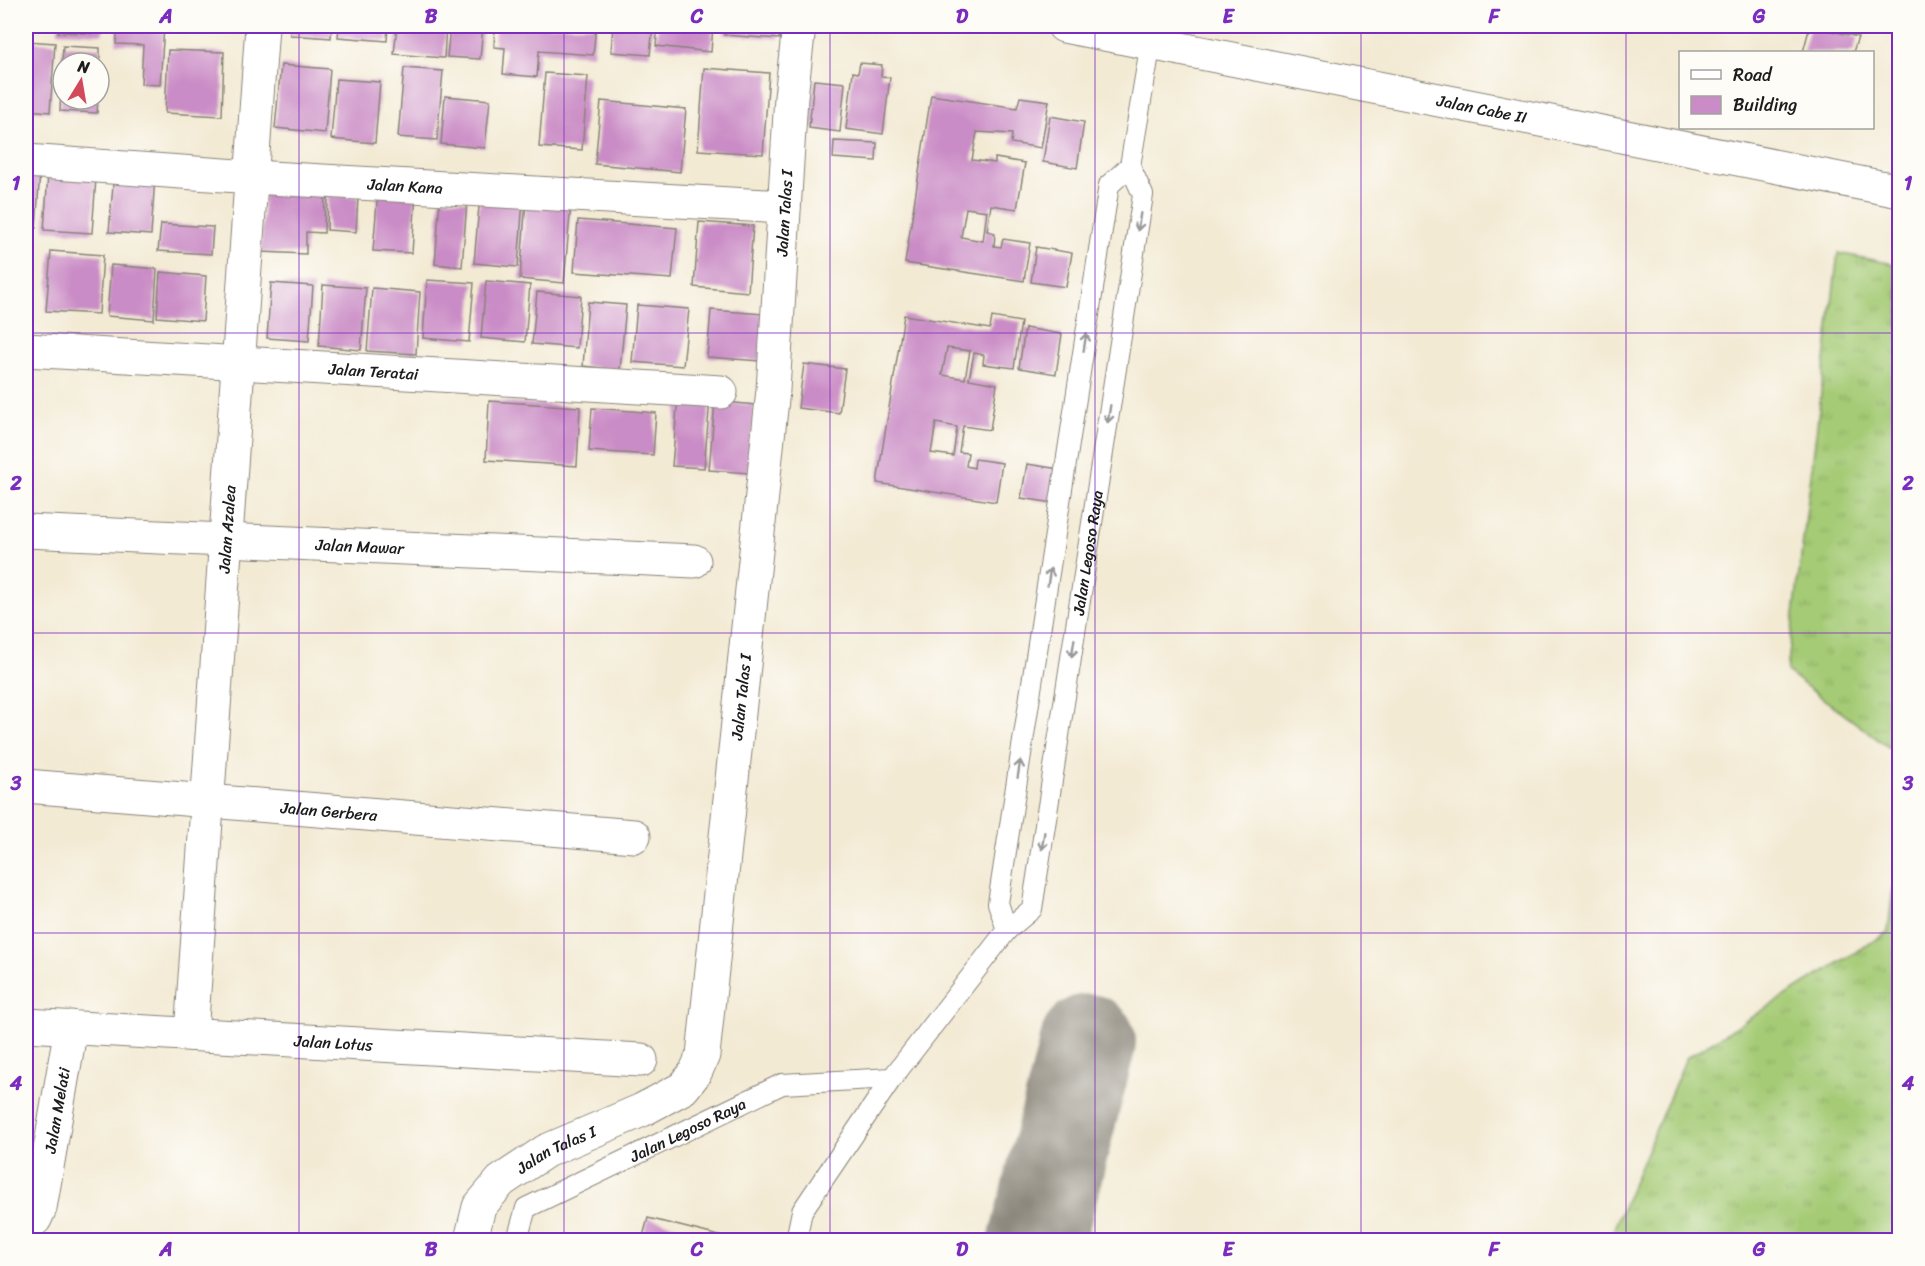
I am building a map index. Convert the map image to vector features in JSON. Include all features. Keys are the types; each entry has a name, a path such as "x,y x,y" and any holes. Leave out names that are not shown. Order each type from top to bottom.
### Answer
{"street":[{"name":"Jalan Azalea","path":"190,1034 262,26"},
{"name":"Jalan Talas I","path":"471,1240 479,1207 501,1181 546,1151 642,1110 683,1088 695,1073 703,1055 773,390 784,207 799,26"},
{"name":"Jalan Cabe II","path":"1064,26 1899,191"},
{"name":"Jalan Kana","path":"26,161 252,177 784,207"},
{"name":"Jalan Teratai","path":"26,350 722,392"},
{"name":"Jalan Mawar","path":"26,531 226,538 694,561"},
{"name":"Jalan Gerbera","path":"26,786 207,803 634,836"},
{"name":"Jalan Lotus","path":"26,1025 641,1060"},
{"name":"Jalan Melati","path":"26,1225 35,1219 40,1208 71,1027"}],"lane":[{"path":"1007,930 998,903 1109,185 1130,166 1151,42"},
{"name":"Jalan Legoso Raya","path":"795,1240 802,1211 892,1078 1007,930 1032,909 1143,195 1130,166"},
{"name":"Jalan Legoso Raya","path":"517,1240 526,1208 782,1084 892,1078"}],"green space":[{"path":"1838,253 1899,265 1899,755 1787,672"},
{"path":"1899,836 1899,1240 1609,1240 1686,1058 1888,932"}],"building":[{"path":"58,26 103,26 103,34 58,32"},
{"path":"118,26 164,26 160,85 141,84 143,45 116,44"},
{"path":"170,26 217,26 217,32 170,30"},
{"path":"291,26 332,26 331,38 290,35"},
{"path":"339,26 388,26 387,41 338,37"},
{"path":"397,26 446,26 444,58 394,54"},
{"path":"450,26 483,26 480,59 447,57"},
{"path":"495,26 596,26 593,55 539,51 537,77 503,74 505,48 494,47"},
{"path":"613,26 653,26 650,55 611,52"},
{"path":"658,26 713,26 711,52 656,46"},
{"path":"725,26 780,26 779,39 724,35"},
{"path":"1810,26 1858,37 1853,51 1803,51"},
{"path":"26,41 55,43 54,51 51,51 50,112 26,110"},
{"path":"63,46 100,48 100,51 63,51"},
{"path":"168,50 224,52 222,116 165,113"},
{"path":"860,63 882,65 881,76 890,77 883,134 846,129 853,72 858,73"},
{"path":"281,65 330,69 325,133 275,128"},
{"path":"404,68 443,71 437,140 398,137"},
{"path":"704,68 769,73 763,154 698,150"},
{"path":"545,73 588,76 582,150 539,147"},
{"path":"336,79 380,82 375,143 331,139"},
{"path":"814,80 845,83 840,132 809,128"},
{"path":"931,95 1017,108 1020,97 1049,101 1041,148 1011,143 1012,134 977,132 972,160 995,163 995,158 1025,163 1017,209 991,205 987,231 995,233 994,246 1001,247 1003,239 1030,243 1024,281 905,263","holes":["966,208 987,211 983,241 961,237"]},
{"path":"445,96 490,100 485,148 441,144"},
{"path":"601,101 686,109 680,172 595,164"},
{"path":"60,111 97,111 97,113"},
{"path":"1050,116 1084,122 1077,168 1043,162"},
{"path":"834,141 877,143 876,161 833,158"},
{"path":"26,170 40,171 36,228 26,227"},
{"path":"48,174 96,178 92,233 44,230"},
{"path":"114,174 155,177 151,235 109,232"},
{"path":"264,190 325,193 324,233 306,232 306,254 261,252"},
{"path":"378,190 416,193 412,253 373,251"},
{"path":"328,195 358,197 356,232 327,230"},
{"path":"480,195 523,199 518,267 474,263"},
{"path":"440,199 467,201 462,267 435,264"},
{"path":"526,200 571,204 564,283 520,279"},
{"path":"578,220 677,228 672,279 574,272"},
{"path":"699,222 753,226 748,292 694,287"},
{"path":"161,224 213,227 211,254 158,251"},
{"path":"1036,247 1072,253 1066,287 1031,282"},
{"path":"26,251 32,252 27,307 26,307"},
{"path":"51,251 103,255 99,314 46,311"},
{"path":"111,265 157,269 154,320 107,316"},
{"path":"160,272 206,276 203,321 157,317"},
{"path":"427,280 474,283 469,342 423,338"},
{"path":"486,281 530,285 525,342 481,338"},
{"path":"271,283 313,286 309,341 267,338"},
{"path":"323,285 366,288 361,350 319,346"},
{"path":"372,288 420,292 416,354 367,351"},
{"path":"537,292 581,296 577,348 532,344"},
{"path":"588,302 626,305 620,370 583,366"},
{"path":"637,305 689,309 683,366 632,362"},
{"path":"711,310 763,314 760,361 707,357"},
{"path":"904,315 990,329 992,317 1021,322 1014,368 983,364 984,355 974,353 969,379 997,384 990,430 963,426 959,452 968,453 966,466 974,468 975,459 1002,463 996,502 877,483","holes":["947,348 970,351 965,379 942,375","936,423 957,427 953,456 931,453"]},
{"path":"1025,328 1062,334 1056,374 1019,368"},
{"path":"804,364 845,369 839,413 798,408"},
{"path":"678,397 710,400 704,468 672,466"},
{"path":"489,401 580,407 577,466 486,460"},
{"path":"715,401 755,405 749,473 709,470"},
{"path":"592,408 656,413 653,455 589,451"},
{"path":"1027,464 1059,469 1054,503 1021,498"},
{"path":"648,1218 735,1240 642,1240"}],"taxiway":[{"path":"1037,1240 1088,1042"}]}
